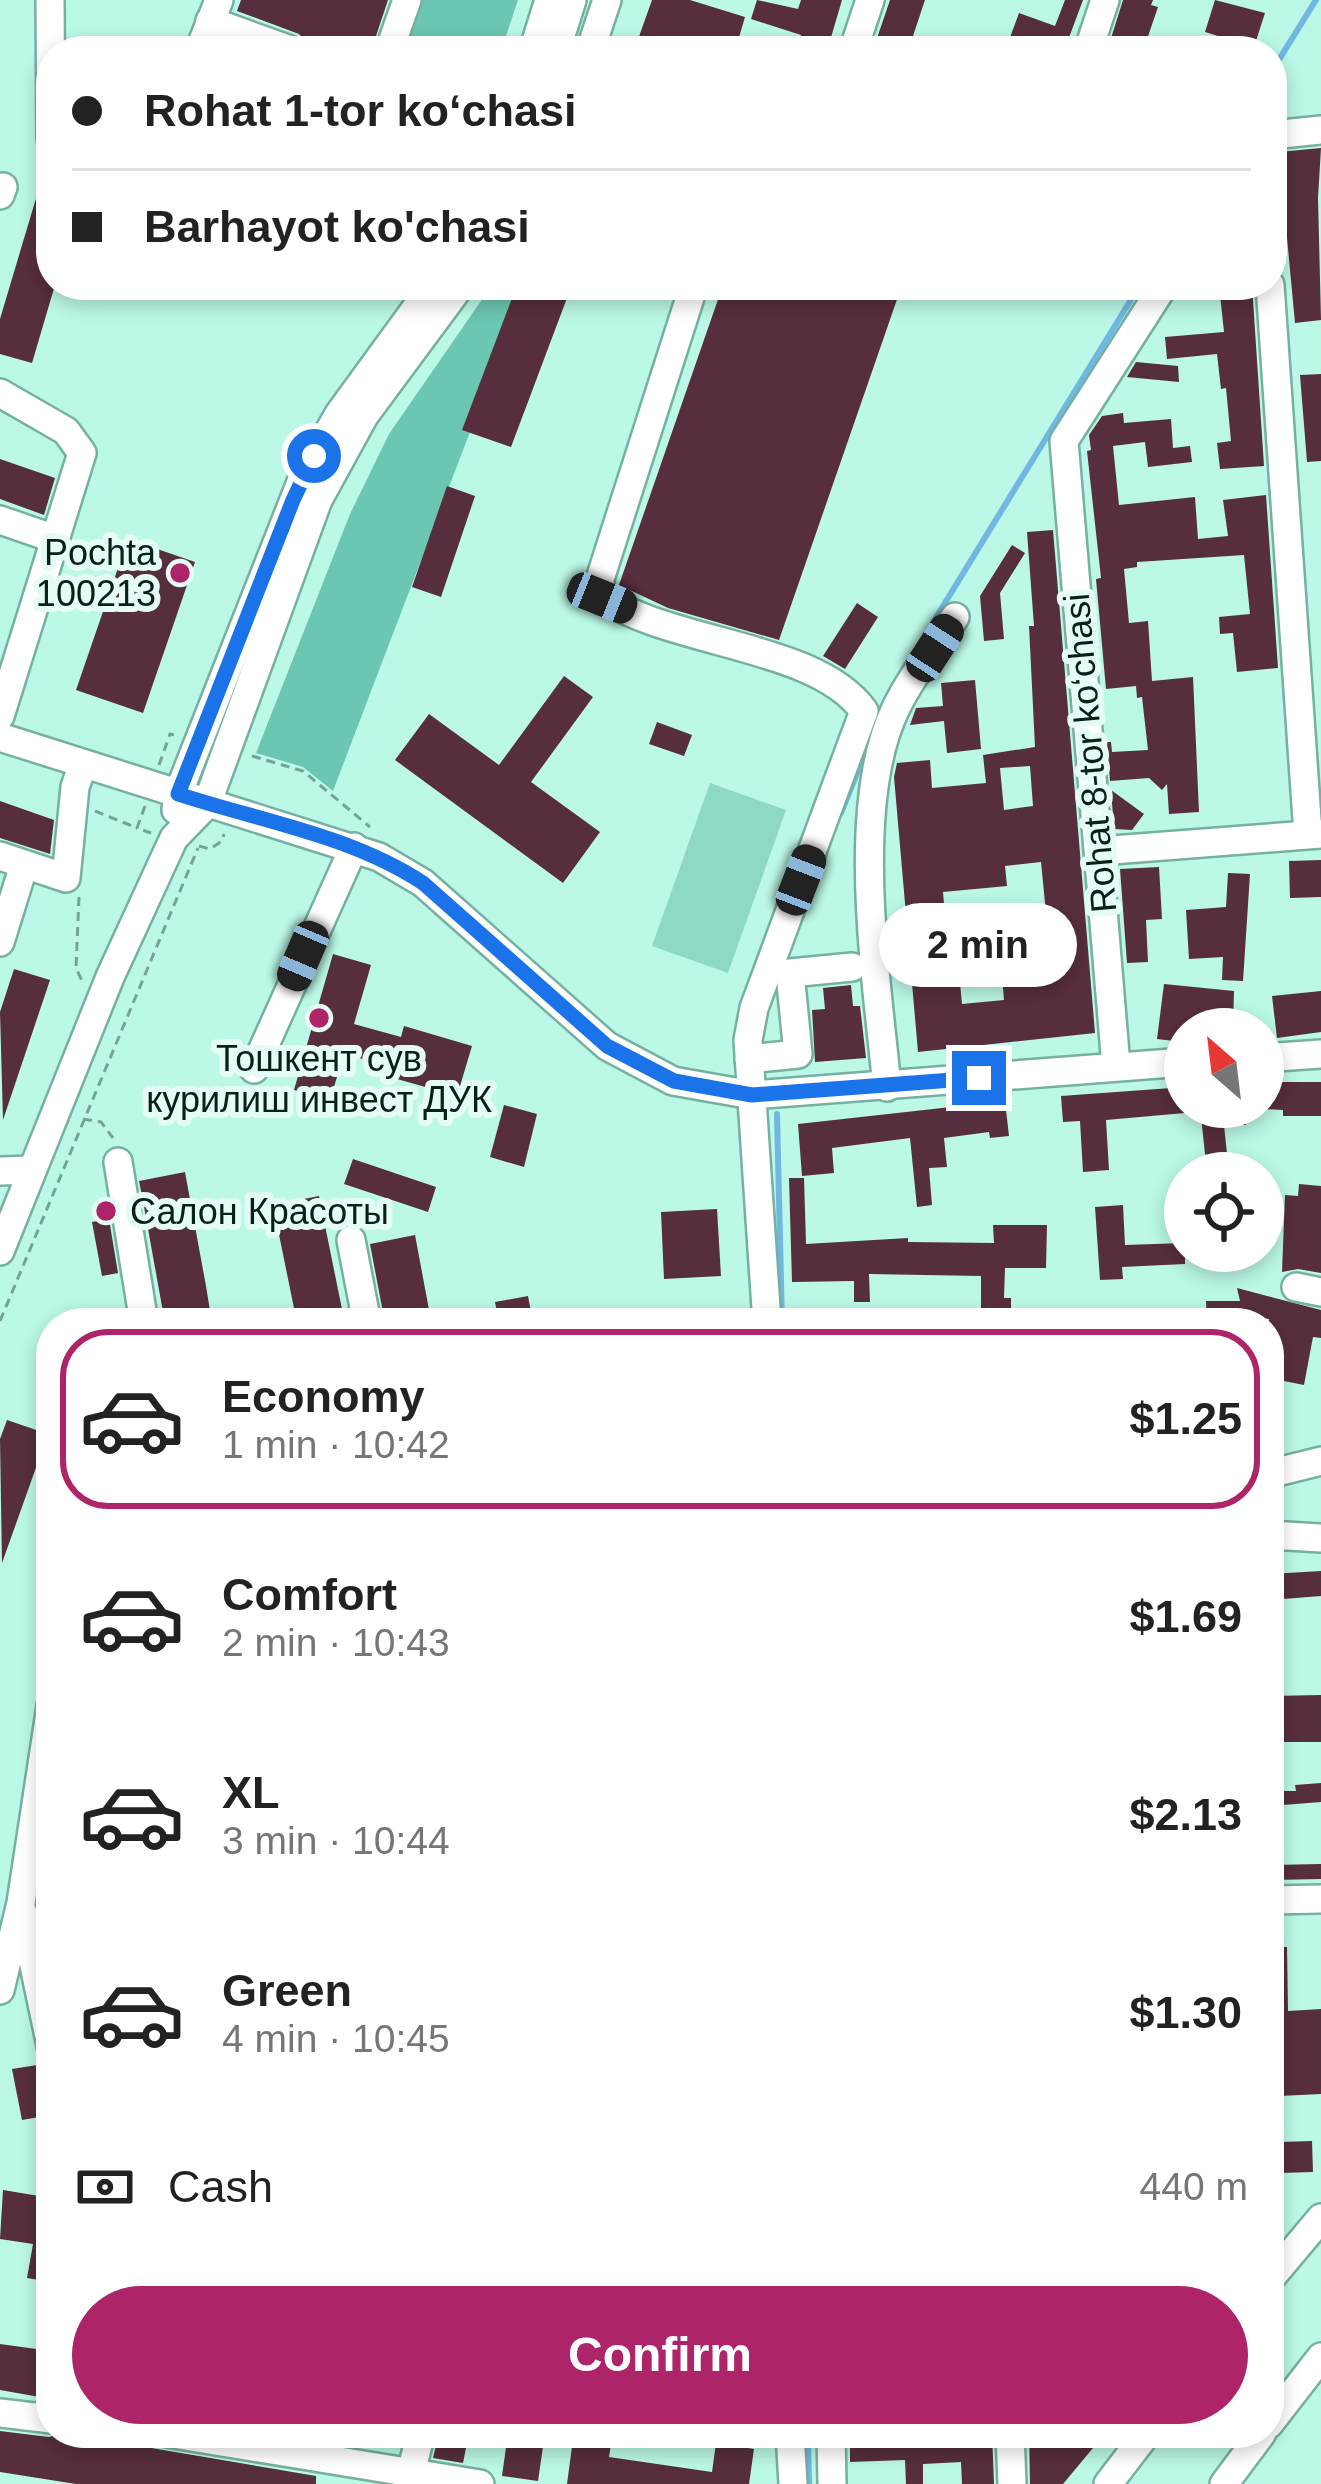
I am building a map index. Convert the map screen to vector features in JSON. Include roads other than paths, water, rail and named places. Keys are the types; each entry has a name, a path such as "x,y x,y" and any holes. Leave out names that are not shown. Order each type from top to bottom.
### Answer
{"street":[{"path":"50,0 50,36"},
{"path":"394,36 407,0"},
{"path":"538,36 549,0"},
{"path":"561,36 572,0"},
{"path":"595,36 607,0"},
{"path":"858,36 870,0"},
{"path":"1093,36 1105,0"},
{"path":"215,10 264,36"},
{"path":"1287,133 1321,130"},
{"path":"181,841 178,794 303,477 339,414 423,300"},
{"path":"0,1250 110,977 181,841 207,804 318,500 364,416 449,300"},
{"path":"689,300 601,579 600,595 665,624 799,667 852,694 864,711 754,1008 748,1040 766,1308"},
{"name":"Rohat 8-tor ko‘chasi","path":"1116,1066 1064,441 1154,300"},
{"path":"1099,850 1315,834 1271,300"},
{"path":"0,393 66,431 82,453 0,716"},
{"path":"0,413 71,439"},
{"path":"0,520 56,539"},
{"path":"0,604 29,614"},
{"path":"887,1087 872,879 877,766 895,711 955,617"},
{"path":"0,736 207,804 363,838 423,883 617,1052 674,1081 752,1095 1164,1063"},
{"path":"0,942 12,860 66,878 75,787 82,764"},
{"path":"254,1069 363,838"},
{"path":"749,1059 798,1054 790,973 852,967"},
{"path":"1284,1057 1321,1054"},
{"path":"118,1162 142,1308"},
{"path":"0,1171 31,1170"},
{"path":"351,1240 364,1308"},
{"path":"1284,1470 1321,1461"},
{"path":"1284,1535 1321,1538"},
{"path":"0,1986 36,1780"},
{"path":"15,1884 36,1978"},
{"path":"1284,1900 1321,1899"},
{"path":"1284,2262 1321,2218"},
{"path":"1284,2404 1321,2356"},
{"path":"1284,2384 1294,2391"},
{"path":"0,2413 36,2417"},
{"path":"338,2448 409,2478 480,2484"},
{"path":"409,2478 417,2448"},
{"path":"791,2448 793,2484"},
{"path":"831,2448 832,2484"},
{"path":"1011,2448 1012,2484"},
{"path":"1108,2484 1136,2448"},
{"path":"1224,2484 1251,2448"}],"waterway":[{"path":"1287,47 1316,0"},
{"path":"913,655 1131,300"},
{"path":"841,813 872,736"},
{"path":"777,1114 782,1308"},
{"path":"808,2448 809,2484"}],"place":[{"name":"Pochta 100213","path":"180,573"},
{"name":"Тошкент сув курилиш инвест ДУК","path":"319,1018"},
{"name":"Салон Красоты","path":"106,1211"}]}
